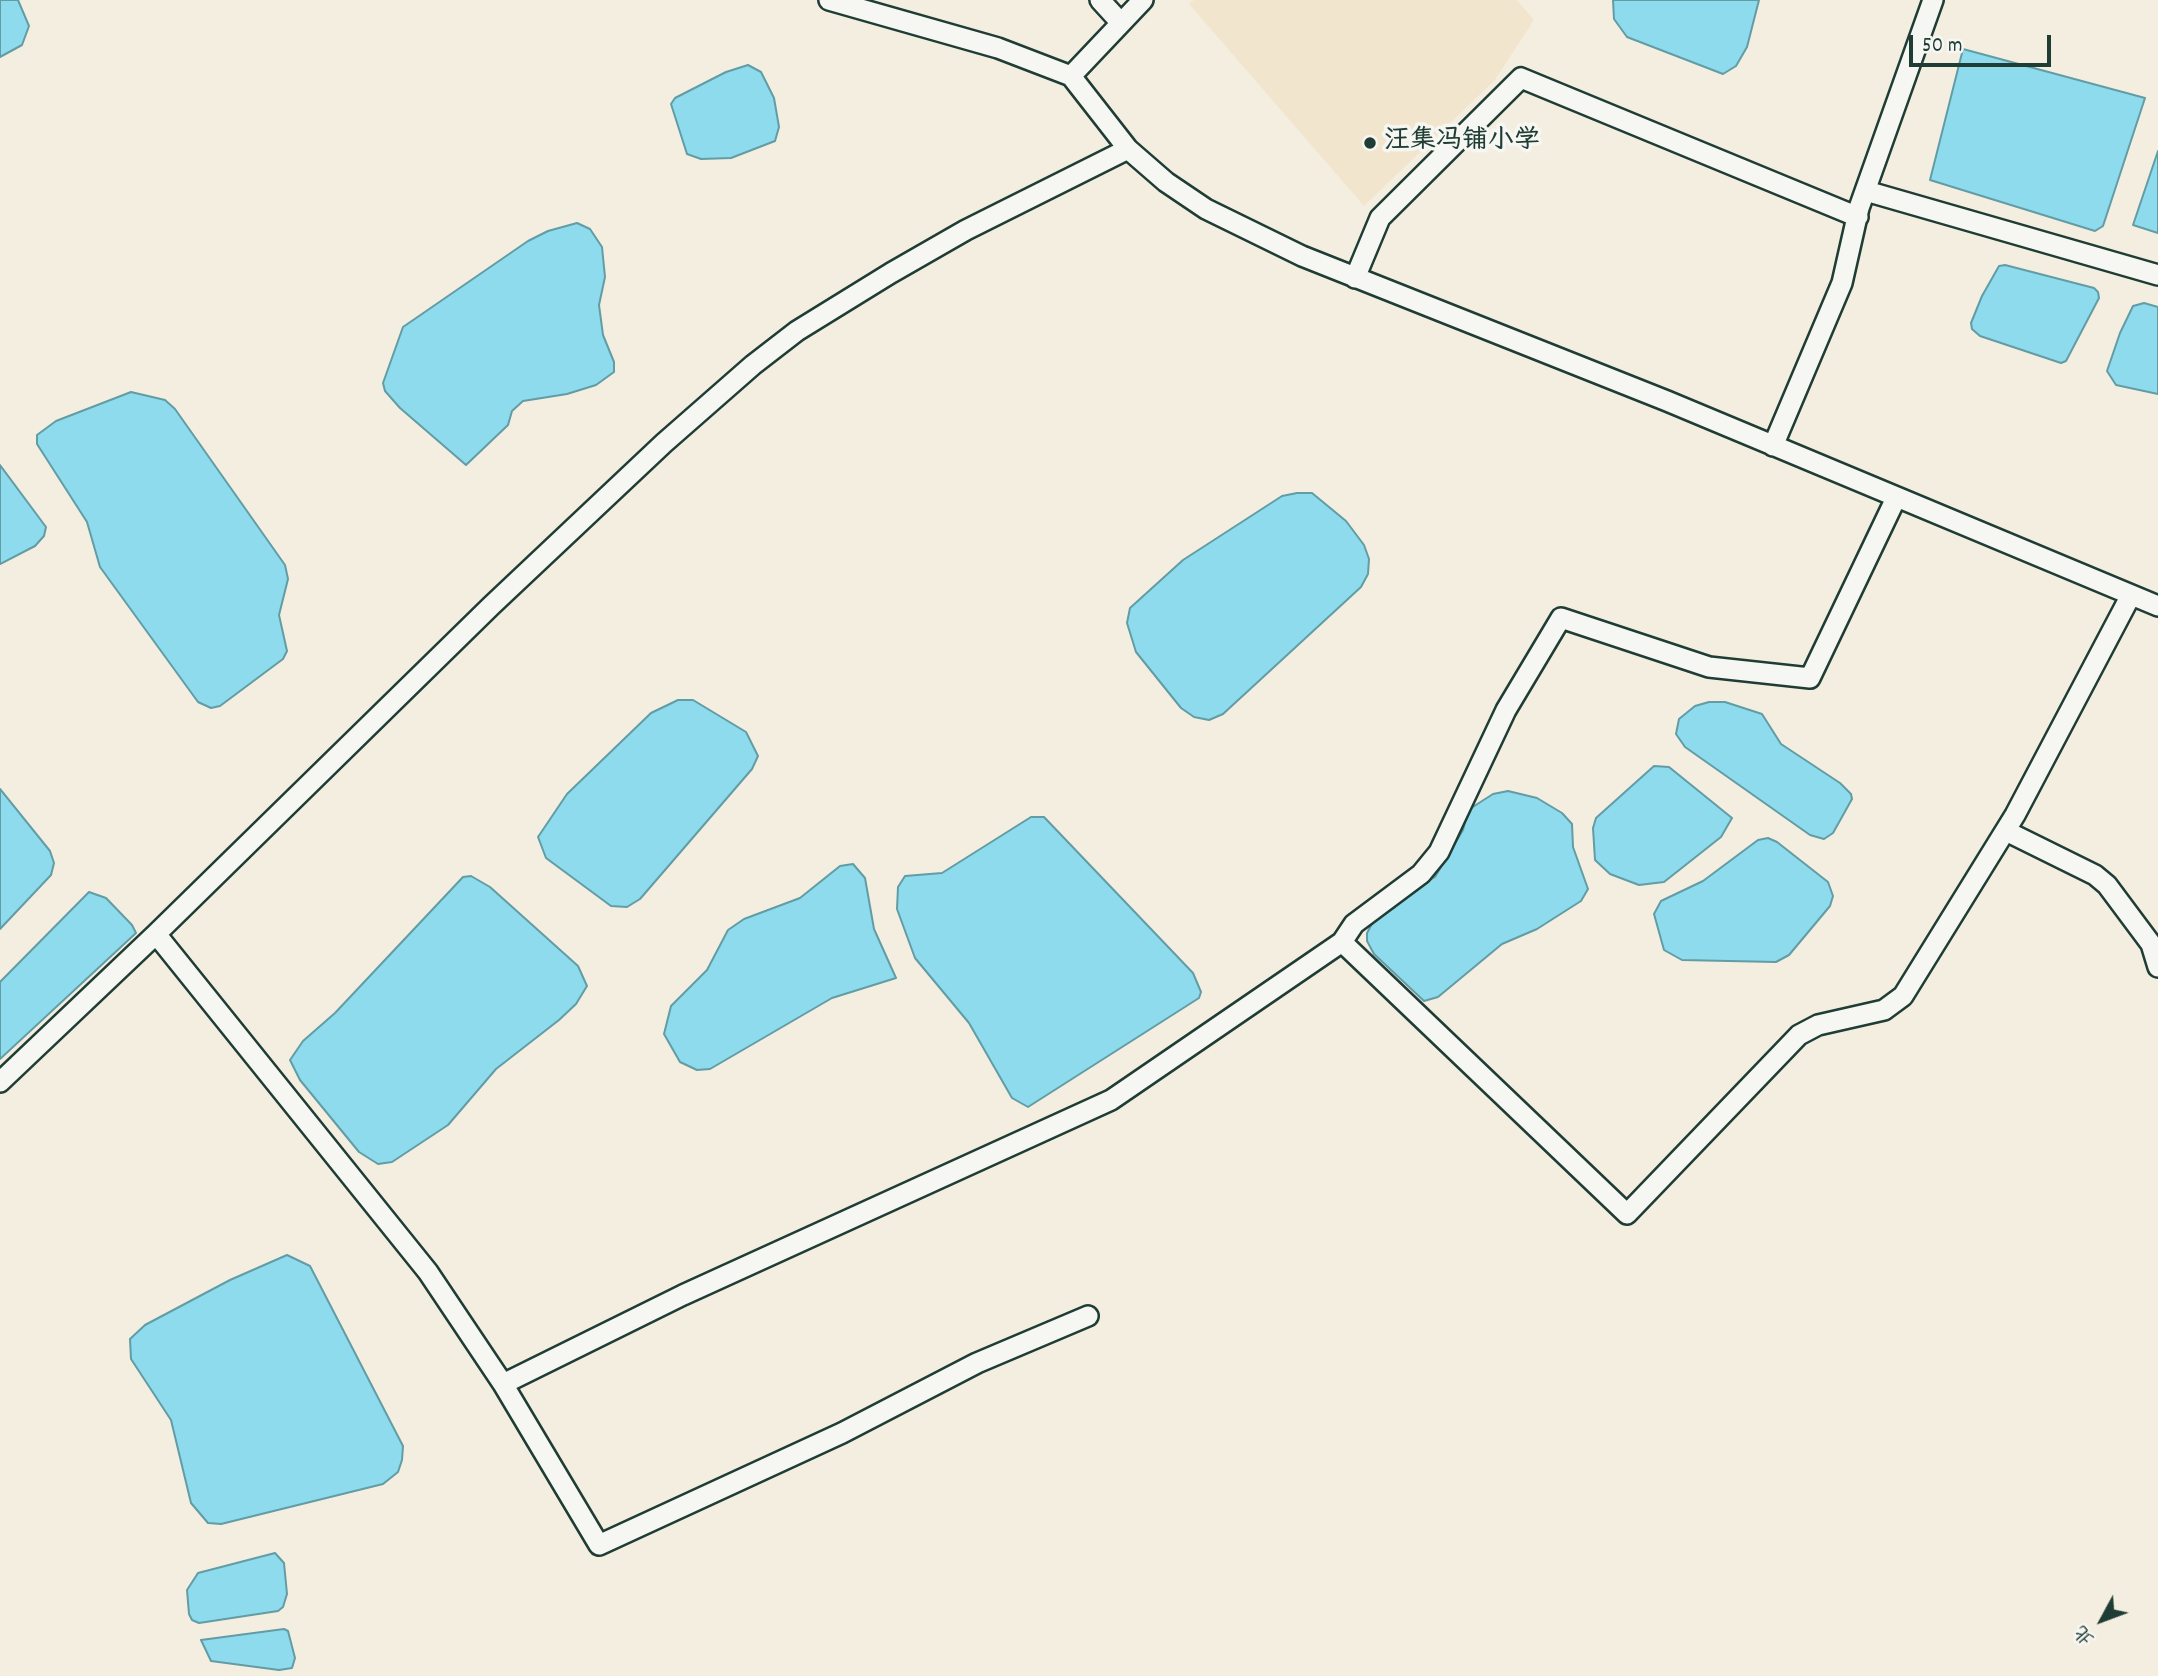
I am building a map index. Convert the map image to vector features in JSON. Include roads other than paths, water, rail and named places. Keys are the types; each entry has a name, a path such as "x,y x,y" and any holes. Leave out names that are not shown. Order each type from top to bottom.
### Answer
{"street":[{"path":"829,0 998,48 1071,76 1128,149 1166,182 1206,209 1269,242 1773,446 2158,606"},
{"path":"1100,0 1121,23"},
{"path":"1071,76 1143,0"},
{"path":"1773,446 1842,283 1866,191 1933,0"},
{"path":"1355,278 1380,218 1521,78 1858,217"},
{"path":"0,1082 156,934 491,606 664,443 753,365 797,331 965,230 1128,149"},
{"path":"1866,191 2158,275"},
{"path":"503,1384 682,1295 1111,1100 1342,942 1354,923 1422,874 1439,852 1506,710 1561,618 1709,667 1810,678 1895,498"},
{"path":"1342,942 1627,1214 1799,1035 1818,1024 1884,1010 1903,996 2006,831 2131,596"},
{"path":"2006,831 2095,875 2107,885 2151,944 2158,967"},
{"path":"156,934 402,1237 503,1384 599,1545 842,1433 977,1363 1088,1316"}],"water":[{"path":"0,0 18,0 29,26 22,45 0,57"},
{"path":"1613,0 1759,0 1747,47 1736,66 1723,74 1627,37 1614,19"},
{"path":"1963,49 2145,98 2103,226 2095,231 1930,180"},
{"path":"748,65 761,72 774,98 779,127 775,141 731,158 701,159 687,154 671,104 675,98 726,72"},
{"path":"2158,151 2158,233 2133,225"},
{"path":"577,223 590,229 602,247 605,277 599,305 603,335 614,362 614,372 596,385 567,394 523,401 512,411 508,425 466,465 400,408 385,391 383,383 403,327 528,241 548,231"},
{"path":"2005,265 2094,288 2098,292 2099,298 2066,361 2061,363 1980,336 1972,329 1971,323 1982,296 1999,266"},
{"path":"2144,303 2158,307 2158,394 2116,385 2107,371 2133,306"},
{"path":"131,392 165,400 175,409 285,565 288,579 279,615 287,651 283,659 220,706 211,708 198,702 100,567 87,522 37,444 37,435 56,421"},
{"path":"0,465 46,527 44,536 35,546 0,564"},
{"path":"1312,493 1346,521 1364,545 1369,559 1368,574 1361,587 1223,714 1209,720 1194,717 1181,708 1136,652 1127,623 1130,608 1183,560 1282,496"},
{"path":"678,700 693,700 746,732 758,756 752,769 640,899 627,907 611,906 546,858 538,837 567,794 651,713"},
{"path":"1709,702 1725,702 1762,714 1781,744 1840,783 1851,794 1852,799 1833,833 1824,839 1810,835 1685,747 1676,734 1679,719 1695,706"},
{"path":"1654,766 1669,767 1732,818 1721,837 1664,882 1639,885 1610,874 1595,860 1593,828 1596,818"},
{"path":"0,789 50,851 54,863 51,875 0,929"},
{"path":"1508,791 1537,798 1562,813 1572,824 1573,847 1588,889 1581,901 1537,929 1502,944 1438,997 1424,1001 1374,954 1367,941 1367,933 1374,920 1402,896 1435,877 1463,830 1468,810 1493,794"},
{"path":"1031,817 1044,817 1193,973 1201,992 1199,998 1028,1107 1012,1098 969,1023 915,958 897,909 898,887 905,876 942,873"},
{"path":"1768,838 1828,882 1833,896 1830,906 1789,955 1776,962 1682,960 1664,950 1654,914 1661,901 1703,881 1758,840"},
{"path":"853,864 865,878 874,929 896,978 832,998 710,1069 697,1070 680,1062 664,1034 671,1006 707,970 728,930 744,919 800,898 840,866"},
{"path":"471,876 490,887 578,966 587,986 576,1004 559,1020 496,1069 448,1125 392,1162 378,1164 359,1152 300,1080 290,1060 303,1041 335,1013 463,877"},
{"path":"89,892 106,898 132,925 136,933 0,1059 0,982"},
{"path":"287,1255 310,1266 403,1446 402,1460 398,1472 383,1484 221,1524 208,1523 191,1503 171,1420 131,1359 130,1339 145,1325 230,1280"},
{"path":"275,1553 284,1563 287,1594 283,1607 278,1611 199,1623 192,1620 187,1590 198,1573"},
{"path":"284,1629 288,1631 295,1658 292,1668 279,1670 211,1661 201,1640"}],"place":[{"name":"汪集冯铺小学","path":"1370,143"}]}
